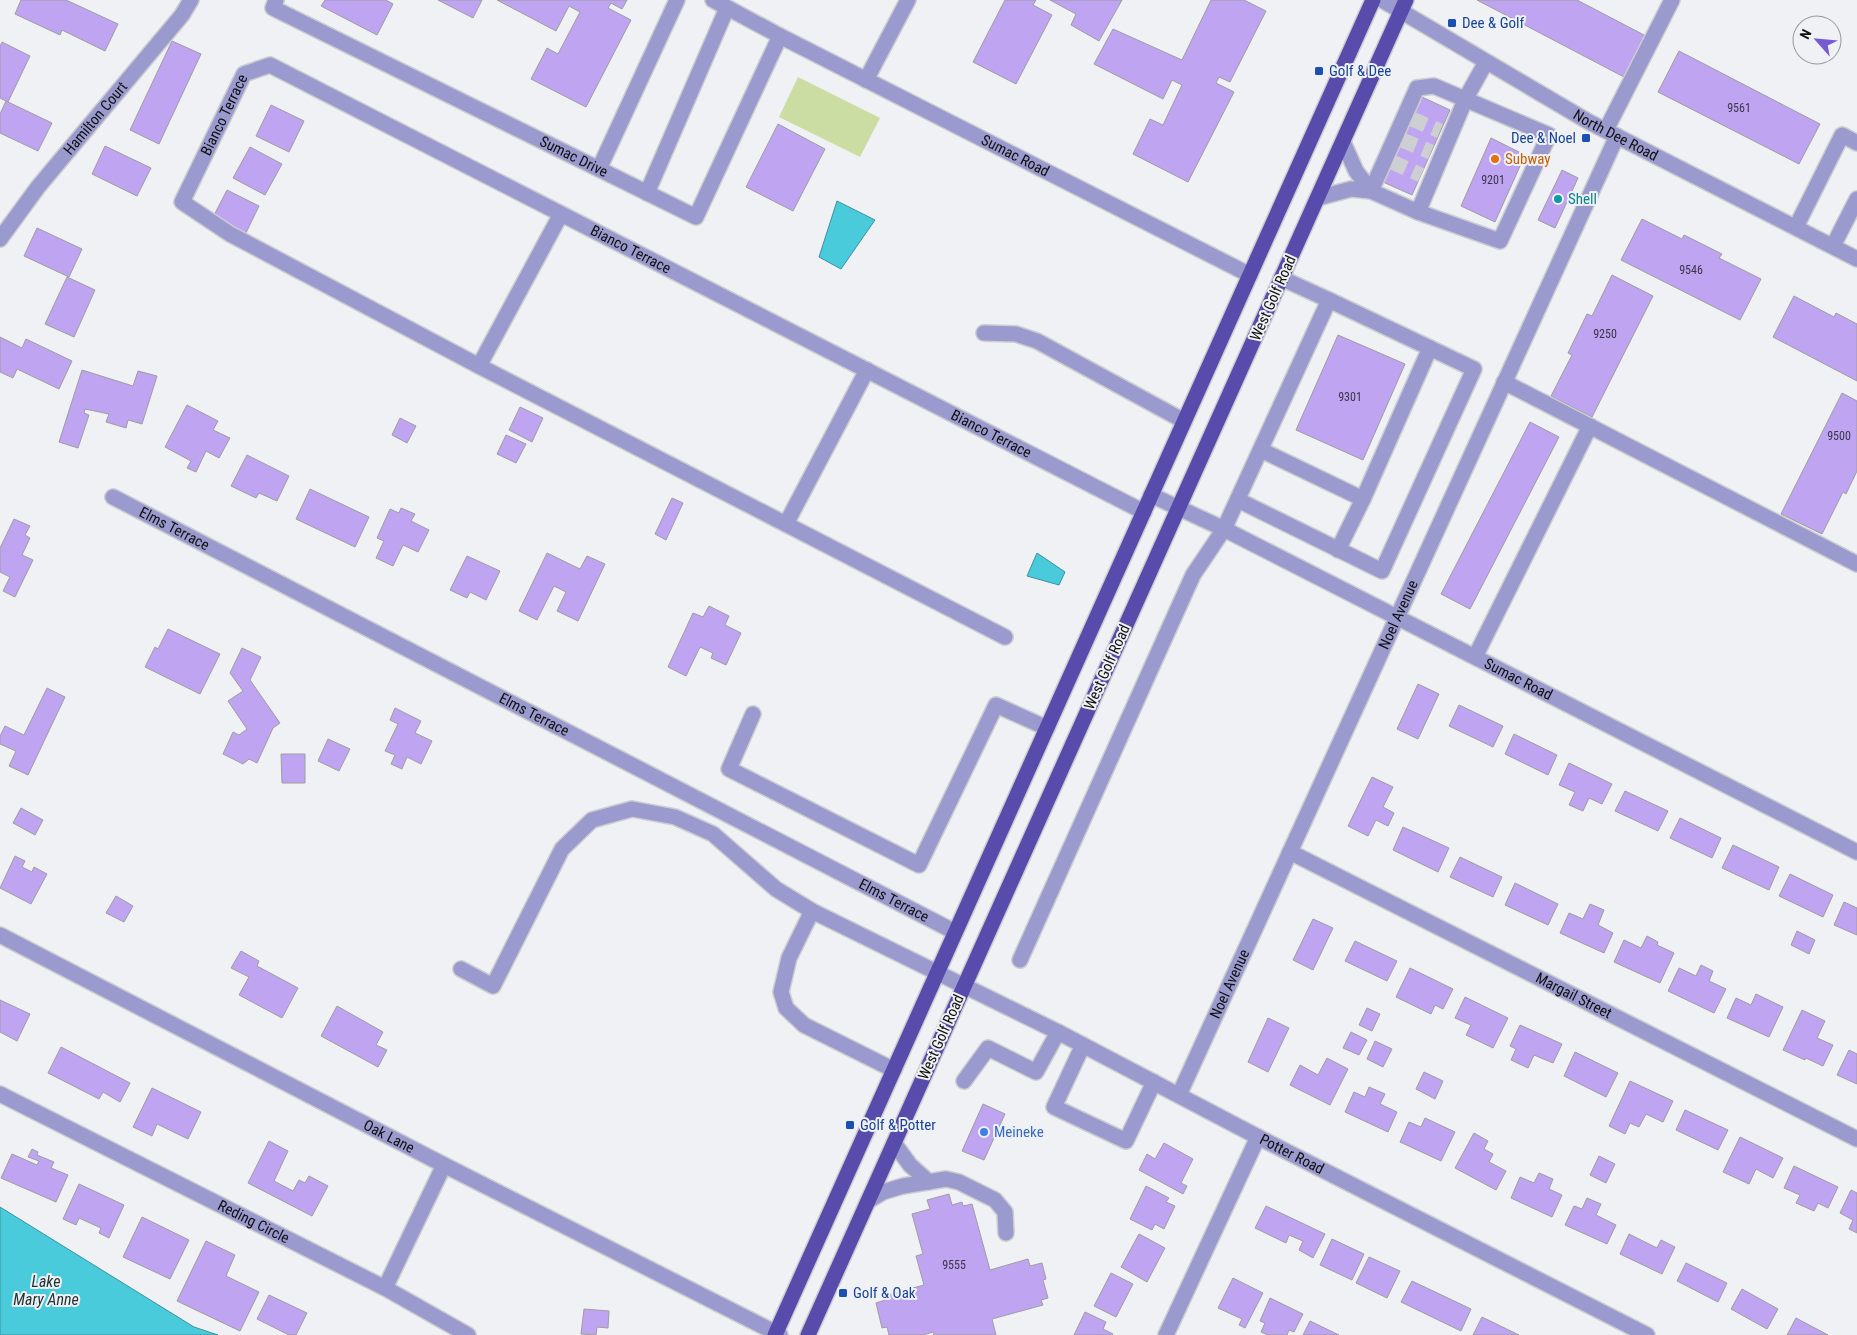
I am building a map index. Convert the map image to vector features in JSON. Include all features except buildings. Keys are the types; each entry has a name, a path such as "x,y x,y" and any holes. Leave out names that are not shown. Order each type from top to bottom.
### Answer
{"main road":[{"name":"West Golf Road","path":"777,1334 937,972 1373,0"},
{"name":"West Golf Road","path":"808,1335 1404,6"}],"street":[{"name":"Hamilton Court","path":"0,239 38,187 182,15 191,0"},
{"path":"598,169 677,0"},
{"name":"Sumac Road","path":"713,0 780,36 1250,275"},
{"path":"866,80 908,0"},
{"name":"North Dee Road","path":"1382,0 1404,6 1486,62 1611,133 1857,259"},
{"name":"Noel Avenue","path":"1179,1095 1504,382 1611,133 1672,0"},
{"name":"Sumac Drive","path":"274,4 696,217 780,36"},
{"path":"647,193 726,8"},
{"path":"1418,212 1426,177 1445,133 1486,62"},
{"name":"Bianco Terrace","path":"479,366 230,234 182,202 244,74 270,65 1144,512"},
{"path":"1318,198 1352,189 1371,191 1418,212 1500,241 1550,135 1434,86 1417,88 1408,118 1389,161 1371,191"},
{"path":"1796,228 1842,135 1857,143"},
{"path":"1343,142 1356,171 1371,191"},
{"path":"1833,246 1857,200"},
{"path":"561,214 479,366 1004,637"},
{"path":"1238,500 1382,571 1474,369 1282,278"},
{"path":"1020,960 1193,575 1224,529 1329,300"},
{"path":"984,333 1016,334 1037,341 1184,421"},
{"path":"1338,550 1363,499 1430,348"},
{"path":"786,524 867,370"},
{"path":"1504,382 1857,564"},
{"path":"1475,657 1590,426"},
{"path":"1260,450 1363,499"},
{"name":"Sumac Road","path":"1151,495 1224,529 1857,852"},
{"name":"Elms Terrace","path":"113,497 955,932"},
{"path":"753,714 729,769 920,865 996,705 1047,728"},
{"name":"Potter Road","path":"461,968 493,986 562,850 592,820 632,809 675,817 713,834 776,890 812,911 1058,1032 1258,1137 1647,1335"},
{"name":"Margail Street","path":"1290,852 1857,1139"},
{"path":"812,911 789,958 781,992 786,1008 804,1024 894,1070"},
{"name":"Oak Lane","path":"0,935 444,1165 777,1334"},
{"path":"964,1081 988,1048 1036,1072 1058,1032"},
{"path":"1083,1045 1054,1106 1126,1141 1154,1082"},
{"name":"Reding Circle","path":"0,1094 385,1288 468,1335"},
{"path":"1166,1335 1258,1137"},
{"path":"894,1143 910,1165 929,1182"},
{"path":"385,1288 444,1165"},
{"path":"868,1201 883,1192 903,1186 946,1179 959,1182 995,1200 1005,1212 1006,1233"}],"green space":[{"path":"798,77 880,118 860,157 779,117"}],"water":[{"path":"837,201 875,220 841,269 819,257"},
{"path":"1037,553 1065,572 1059,585 1027,576"},
{"name":"Lake Mary Anne","path":"0,1207 194,1327 218,1335 0,1335"}],"tunnel":[{"path":"1412,119 1440,131"},
{"path":"1402,140 1431,152"},
{"path":"1392,162 1421,175"}],"place":[{"name":"Dee & Golf","path":"1452,23"},
{"name":"Golf & Dee","path":"1319,71"},
{"name":"Dee & Noel","path":"1586,138"},
{"name":"Subway","path":"1495,159"},
{"name":"Shell","path":"1558,199"},
{"name":"Golf & Potter","path":"850,1125"},
{"name":"Meineke","path":"984,1132"},
{"name":"Golf & Oak","path":"843,1293"}]}
